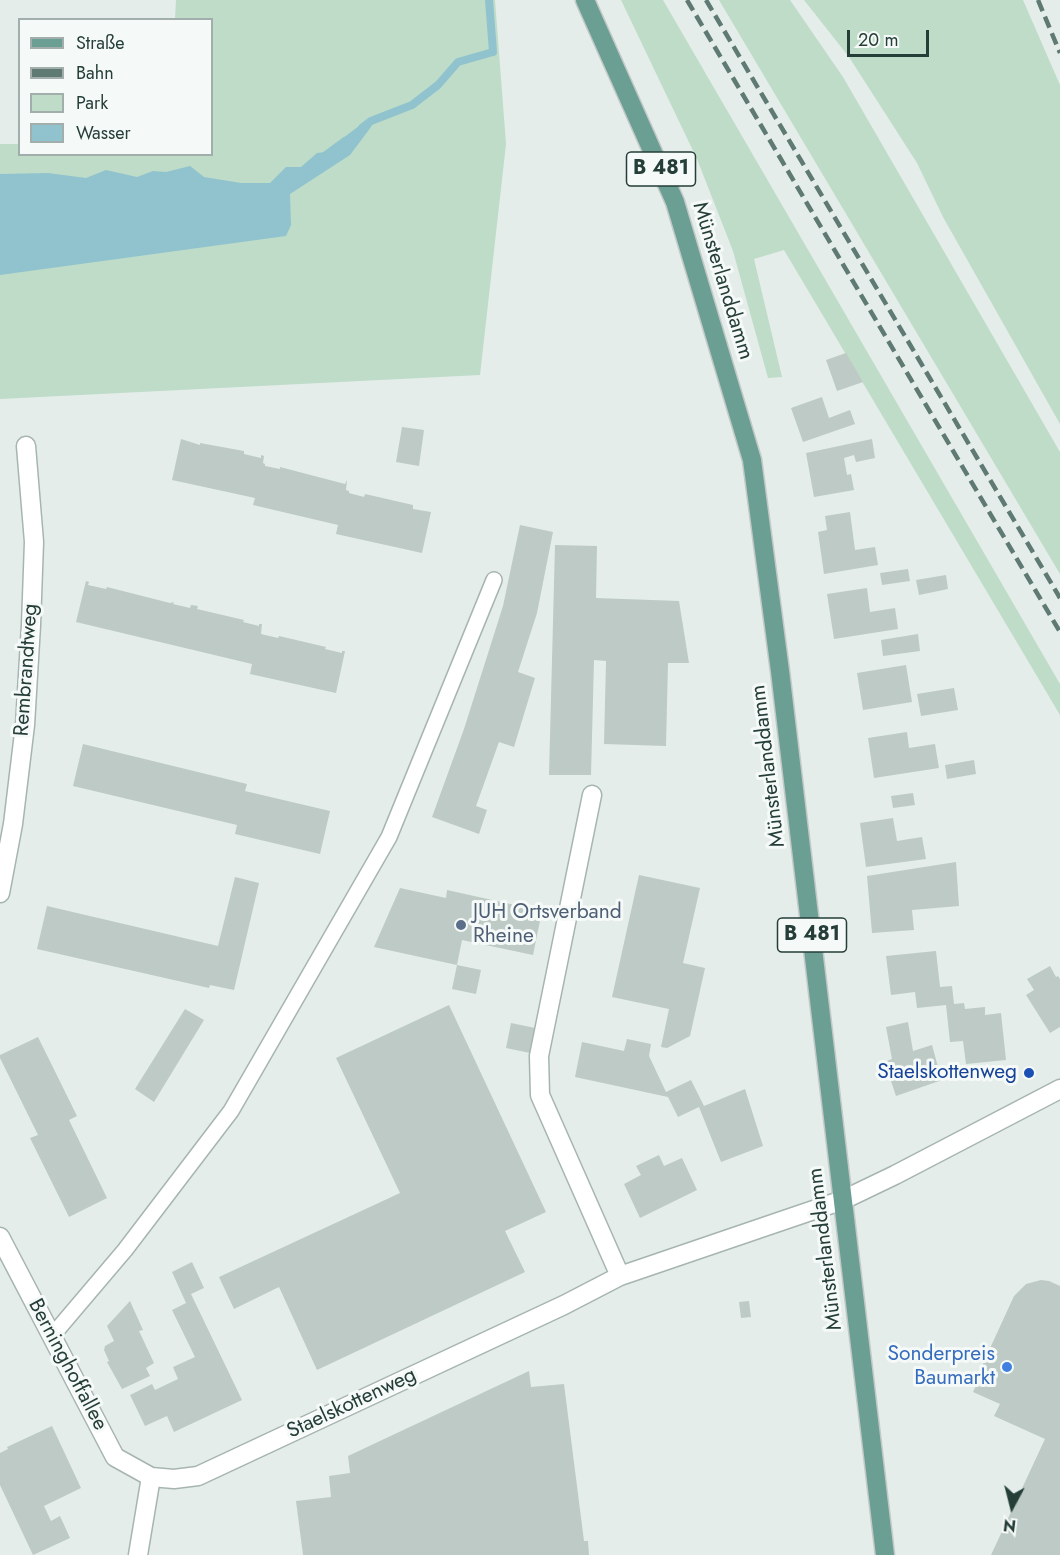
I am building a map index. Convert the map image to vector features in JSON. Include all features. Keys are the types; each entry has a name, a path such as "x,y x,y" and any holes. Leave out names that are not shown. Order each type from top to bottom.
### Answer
{"main road":[{"name":"Münsterlanddamm","path":"585,0 675,202 752,460 780,671 885,1555"}],"street":[{"name":"Rembrandtweg","path":"0,893 13,824 25,725 32,625 34,542 26,446"},
{"path":"592,795 539,1056 540,1095 620,1276"},
{"name":"Staelskottenweg","path":"151,1477 174,1479 198,1476 564,1305 620,1276 843,1200 1060,1089"},
{"name":"Berninghoffallee","path":"0,1237 115,1456 151,1477"},
{"path":"138,1555 151,1477"}],"lane":[{"path":"52,1336 125,1250 237,1101 389,837 494,580"}],"green space":[{"path":"176,0 495,0 506,144 480,375 0,399 0,144 18,144 18,156 213,156 213,18 175,18"},
{"path":"621,0 663,0 1060,684 1060,715 784,250 754,259 782,377 768,378 733,251 697,159"},
{"path":"719,0 790,0 843,77 1060,452 1060,574"},
{"path":"804,0 1023,0 1060,85 1060,424 943,217 917,163 849,57"}],"water":[{"path":"371,117 371,127 350,155 290,194 291,225 286,236 0,275 0,174 48,173 86,178 106,170 137,177 153,171 166,172 190,166 204,177 241,183 270,183 286,167 301,167 317,153 335,151 343,138"}],"building":[{"path":"846,353 863,382 837,391 826,360"},
{"path":"822,397 829,418 850,410 855,424 803,442 791,408"},
{"path":"402,427 424,430 419,466 396,462"},
{"path":"181,439 200,445 200,443 244,451 244,454 261,458 261,455 264,456 265,466 280,469 280,467 345,484 347,480 346,490 349,493 364,497 365,494 413,505 413,509 431,512 422,553 336,534 338,525 253,505 255,498 172,480"},
{"path":"872,439 875,458 856,462 854,455 844,458 847,475 851,474 854,490 814,497 806,453"},
{"path":"850,512 855,550 875,547 878,565 824,574 818,532 827,530 825,516"},
{"path":"520,525 553,532 537,613 518,672 535,678 514,747 499,742 476,806 487,810 479,834 432,817 464,729 503,606"},
{"path":"555,545 597,546 596,598 679,601 689,663 668,663 666,746 604,744 606,661 594,660 591,775 549,775"},
{"path":"908,569 910,581 882,585 880,573"},
{"path":"946,575 948,589 919,595 916,580"},
{"path":"86,581 89,582 88,585 174,602 173,604 190,608 191,605 198,606 197,609 244,620 243,622 259,626 262,624 261,634 326,647 325,649 342,653 345,651 336,693 250,674 252,664 76,622"},
{"path":"867,588 870,612 895,608 898,629 834,639 827,594"},
{"path":"918,634 920,651 883,656 881,640"},
{"path":"906,665 912,702 863,710 857,673"},
{"path":"954,688 958,710 921,716 917,694"},
{"path":"907,732 909,748 935,744 939,768 874,778 868,738"},
{"path":"83,744 247,784 245,791 330,811 320,854 235,834 237,825 73,786"},
{"path":"974,760 976,774 947,779 945,765"},
{"path":"913,793 915,805 893,808 891,796"},
{"path":"893,818 897,841 922,837 926,859 866,867 860,823"},
{"path":"956,862 959,906 912,910 914,930 872,933 867,876"},
{"path":"639,875 700,888 683,963 705,968 690,1036 667,1048 661,1047 669,1009 612,997"},
{"path":"235,877 259,883 234,990 210,985 209,988 37,949 47,906 218,946"},
{"name":"JUH Ortsverband Rheine","path":"400,888 446,898 447,890 542,911 533,955 462,940 457,965 374,947"},
{"path":"936,951 940,987 952,986 954,1004 964,1003 965,1009 985,1007 985,1015 1001,1013 1006,1060 966,1064 963,1041 950,1042 946,1005 917,1008 915,992 891,995 886,956"},
{"path":"457,965 481,970 476,994 452,989"},
{"path":"1050,966 1056,977 1060,979 1060,1027 1050,1033 1026,995 1034,990 1027,979"},
{"path":"449,1005 546,1212 505,1231 525,1272 317,1370 279,1287 234,1309 219,1277 400,1193 336,1058"},
{"path":"185,1009 204,1020 154,1102 135,1089"},
{"path":"908,1022 913,1051 932,1045 941,1078 945,1079 896,1096 885,1063 881,1063 892,1059 886,1027"},
{"path":"511,1023 535,1028 530,1053 506,1048"},
{"path":"38,1037 77,1116 69,1120 107,1198 69,1217 30,1138 38,1135 0,1058 0,1055"},
{"path":"627,1039 651,1044 649,1056 666,1092 691,1080 704,1106 745,1089 763,1146 721,1162 699,1107 678,1117 668,1097 575,1077 582,1042 624,1051"},
{"path":"659,1155 664,1166 682,1158 697,1190 640,1218 624,1184 641,1175 636,1166"},
{"path":"192,1262 204,1288 191,1294 242,1400 174,1432 167,1416 145,1426 130,1395 152,1384 155,1390 178,1379 173,1367 195,1357 172,1310 186,1303 172,1272"},
{"path":"1041,1280 1060,1286 1060,1555 991,1555 1045,1439 994,1416 1000,1404 973,1392 984,1369 981,1368 1014,1296 1026,1284"},
{"path":"130,1301 143,1330 139,1331 154,1363 146,1368 150,1376 122,1389 107,1362 109,1361 104,1350 105,1346 114,1341 107,1326"},
{"path":"749,1301 751,1317 741,1318 739,1302"},
{"path":"529,1371 531,1387 564,1384 584,1541 588,1541 589,1555 303,1555 296,1501 331,1497 329,1476 350,1473 348,1456"},
{"path":"52,1426 81,1488 44,1506 51,1521 60,1516 70,1538 33,1555 0,1485 0,1453 8,1449 7,1447"}],"waterway":[{"path":"362,128 371,121 412,105 438,85 458,62 493,52 489,0"},
{"path":"322,158 345,141"}],"railway":[{"path":"687,0 1060,632"},
{"path":"706,0 1060,598"},
{"path":"1038,0 1060,53"}],"place":[{"name":"JUH Ortsverband Rheine","path":"461,925"},
{"name":"Staelskottenweg","path":"1029,1073"},
{"name":"Sonderpreis Baumarkt","path":"1007,1367"}]}
